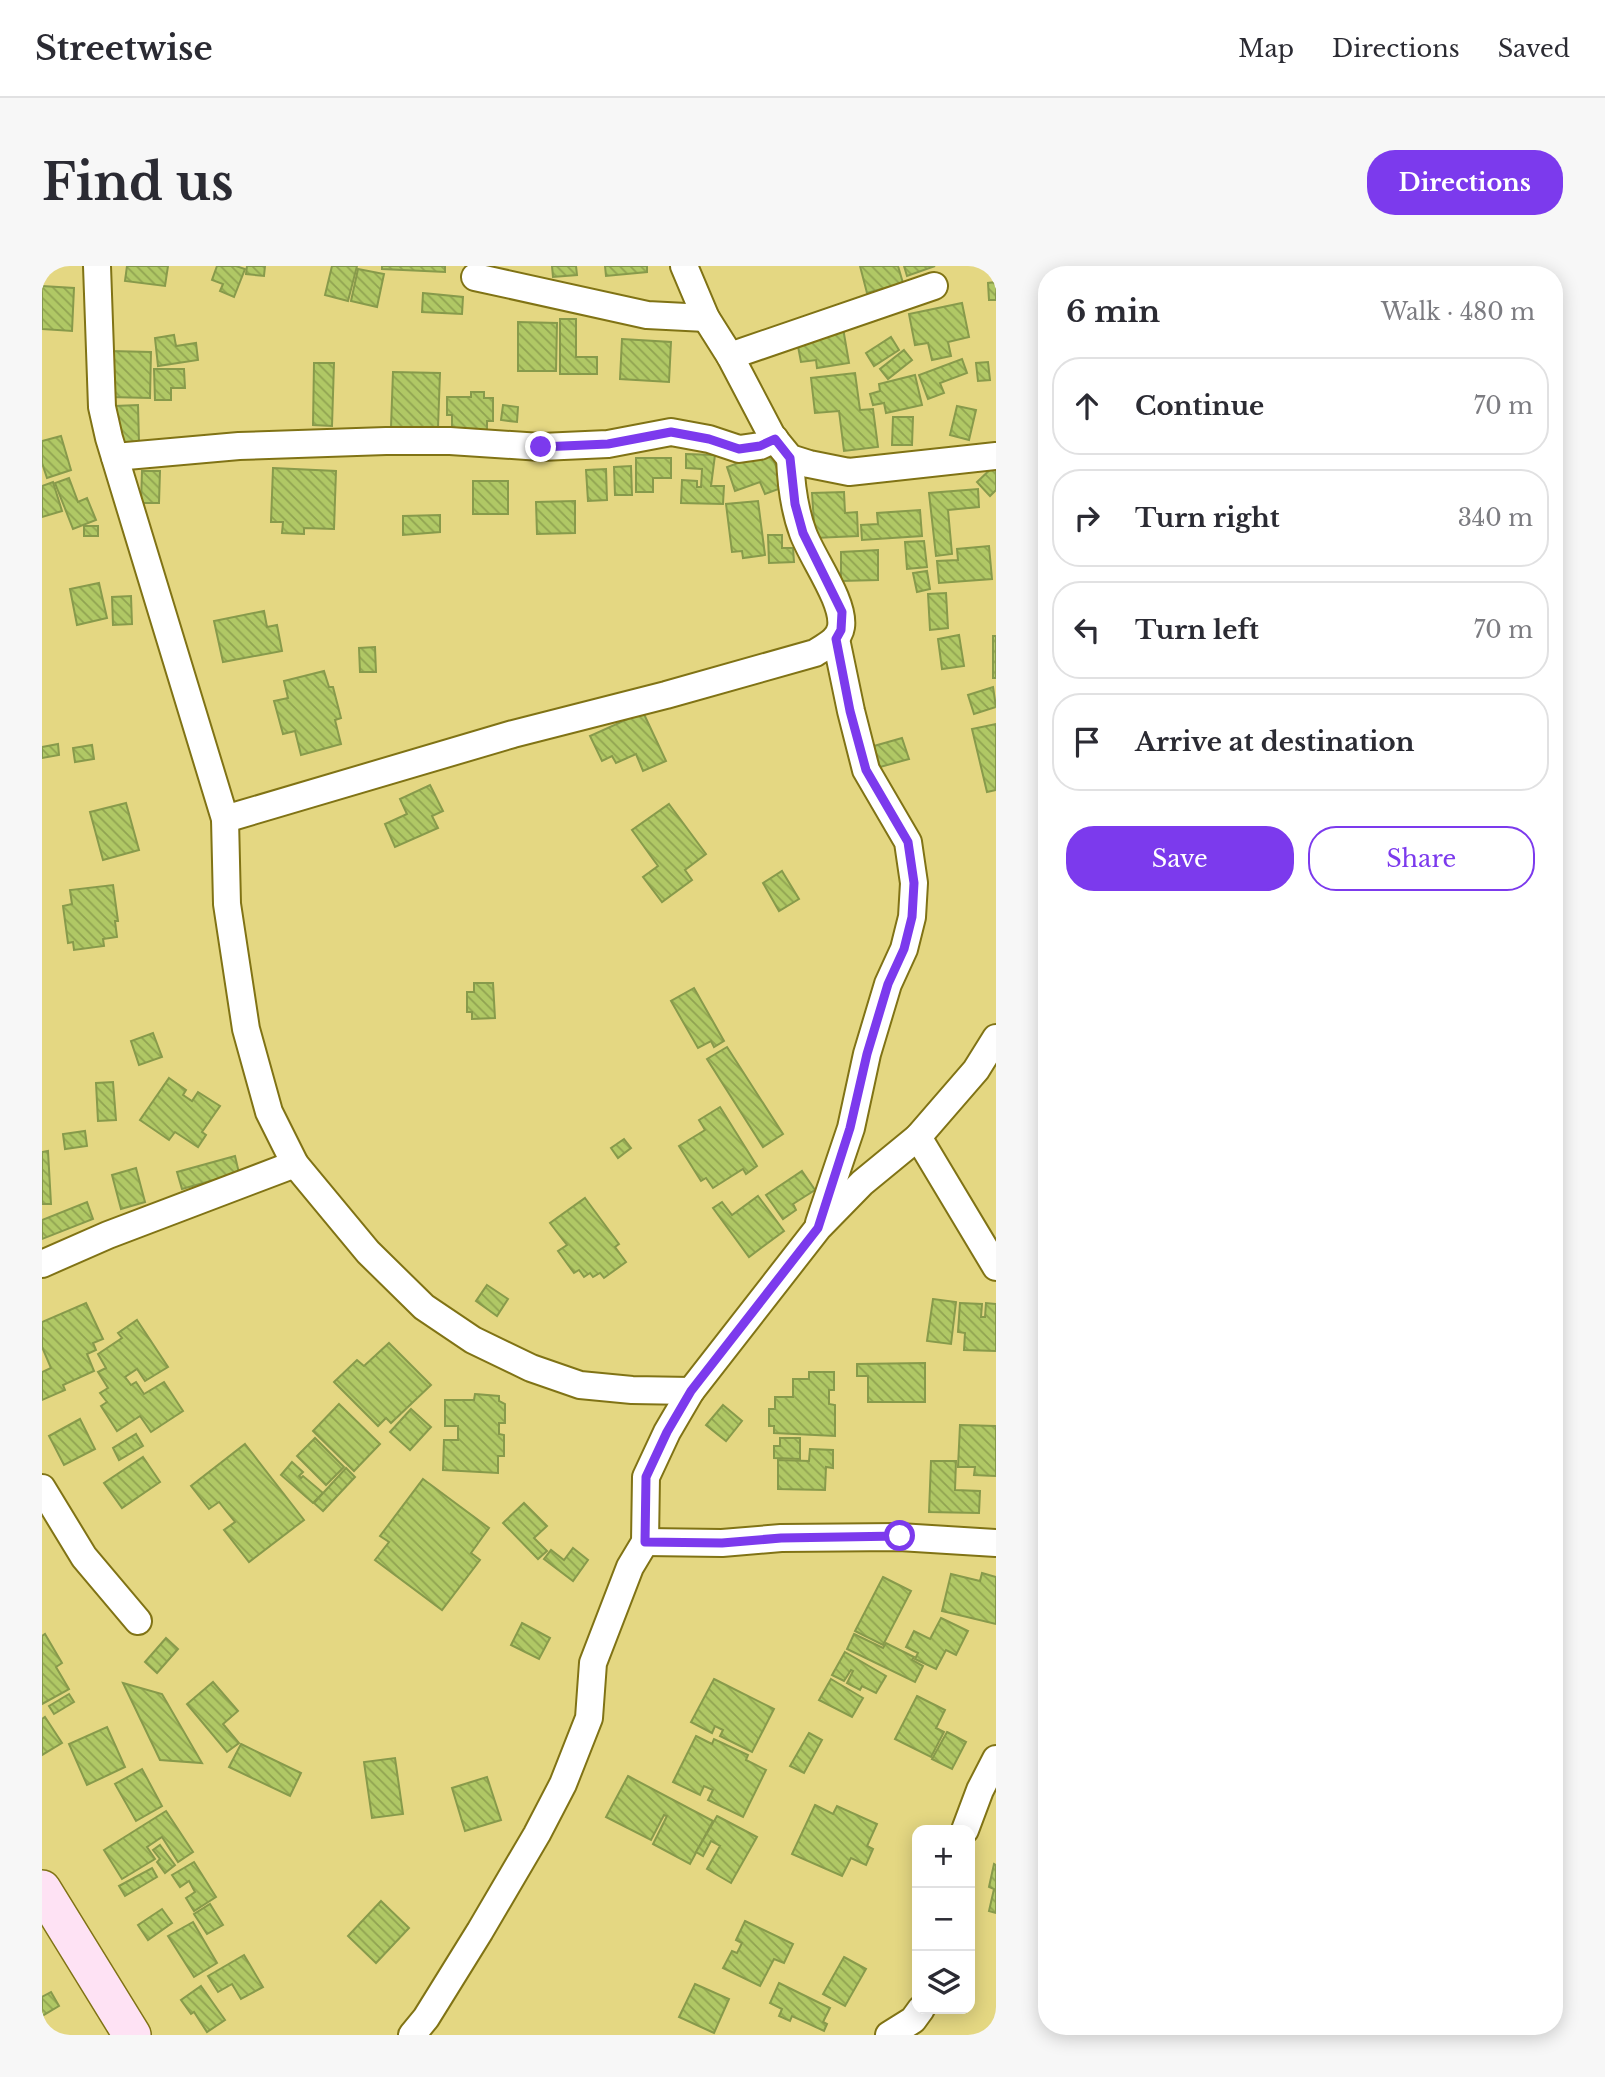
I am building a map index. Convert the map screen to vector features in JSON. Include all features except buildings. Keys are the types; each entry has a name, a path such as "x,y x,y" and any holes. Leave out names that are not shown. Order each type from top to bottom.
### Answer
{"main road":[{"path":"42,1889 132,2035"}],"street":[{"path":"97,266 102,407 225,819 227,904 246,1029 269,1112 295,1164 368,1252 424,1307 473,1340 531,1367 580,1385 632,1390 691,1391"},
{"path":"225,819 513,734 816,653 836,639 841,630 842,612 803,533 783,448 706,318 684,266"},
{"path":"475,277 648,315 706,318"},
{"path":"730,356 934,286"},
{"path":"115,457 239,446 386,441 450,441 541,447 608,444 671,432 709,439 739,449 760,446 783,448 809,464 849,472 996,456"},
{"path":"818,1228 850,1128 867,1054 888,984 904,949 912,917 914,883 908,842 866,770 850,711 836,639"},
{"path":"412,2035 426,2018 480,1931 563,1784 589,1718 593,1663 630,1567 645,1542 646,1477 667,1432 691,1391 818,1228 862,1183 918,1137 976,1070 996,1038"},
{"path":"918,1137 996,1267"},
{"path":"42,1264 108,1235 295,1164"},
{"path":"42,1488 84,1557 138,1621"},
{"path":"645,1542 722,1543 781,1538 900,1536 996,1543"},
{"path":"967,1825 980,1790 996,1759"},
{"path":"889,2035 913,2020 917,2014"}],"route":[{"path":"541,447 608,444 671,432 709,439 739,449 751,449 775,439 790,458 795,504 803,533 842,612 841,630 836,639 850,711 866,770 908,842 914,883 912,917 904,949 888,984 867,1054 850,1128 818,1228 691,1391 667,1432 646,1477 645,1542 722,1543 781,1538 900,1536"}]}
